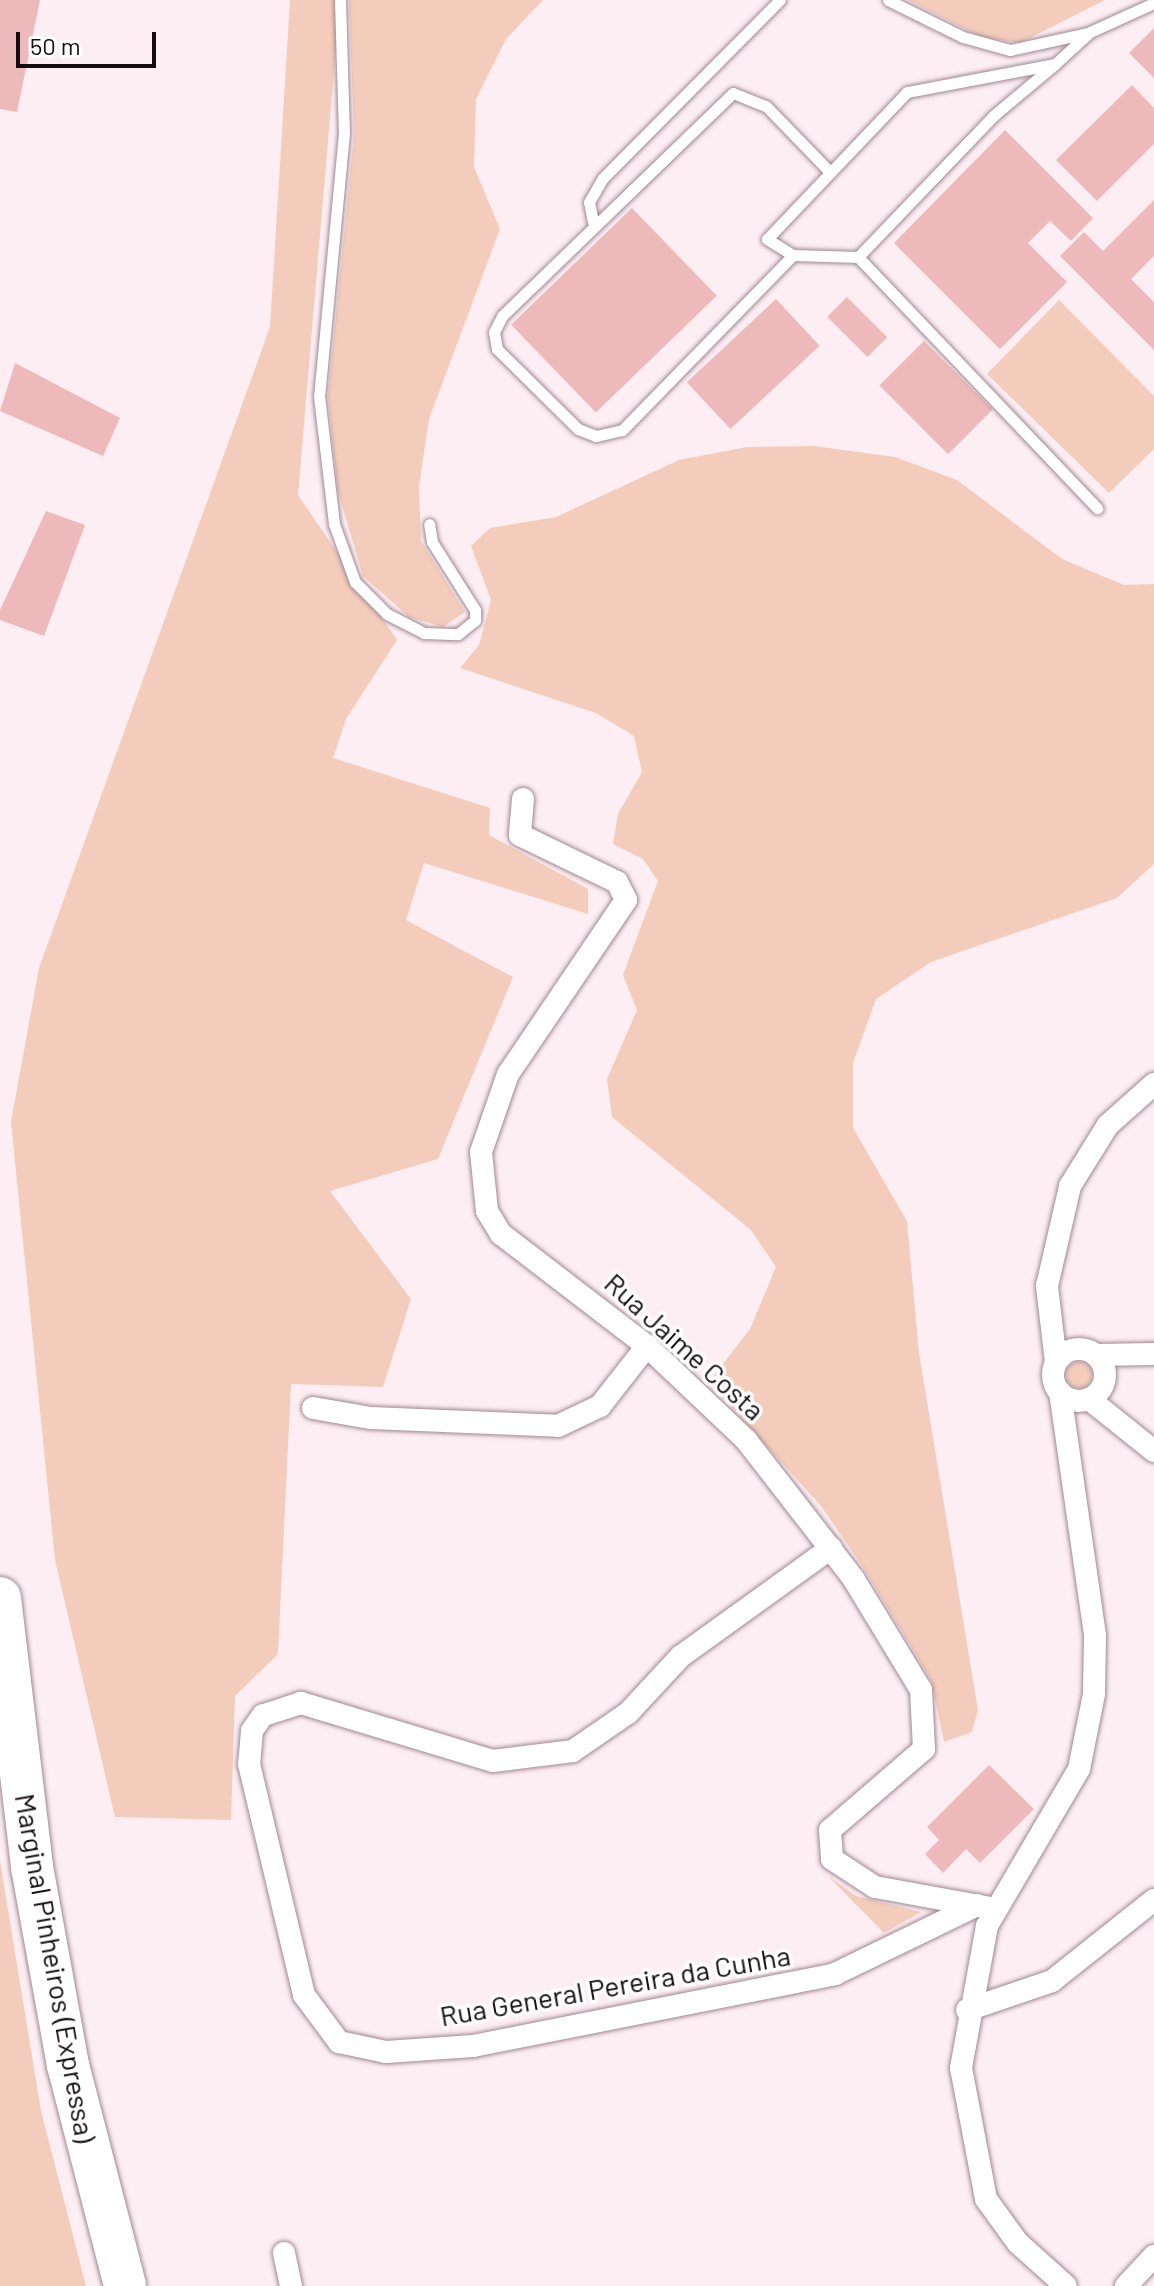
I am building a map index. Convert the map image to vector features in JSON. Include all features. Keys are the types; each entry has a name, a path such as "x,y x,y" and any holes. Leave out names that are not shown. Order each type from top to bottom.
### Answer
{"highway":[{"name":"Marginal Pinheiros (Expressa)","path":"0,1598 32,1867 62,2035 125,2286"}],"street":[{"name":"Rua Jaime Costa","path":"523,799 520,835 617,882 626,900 508,1074 481,1152 487,1211 512,1244 647,1346 746,1440 831,1548 921,1690 928,1730 918,1762 835,1824 828,1850 848,1874 875,1887 987,1907"},
{"path":"1154,1084 1108,1125 1070,1186 1047,1286 1056,1362 1154,1451"},
{"path":"1050,1319 1083,1385 1095,1636 1094,1694 1079,1769 987,1907 967,2010 963,2109 986,2199 1018,2243 1066,2286"},
{"path":"313,1408 371,1418 558,1426 600,1406 647,1346"},
{"path":"1083,1385 1145,1354"},
{"name":"Rua General Pereira da Cunha","path":"831,1548 681,1656 628,1713 573,1751 493,1761 301,1703 263,1715 252,1731 249,1764 304,1995 339,2042 386,2052 473,2046 835,1974 987,1907"},
{"path":"967,2010 1052,1981 1154,1900"},
{"path":"284,2253 291,2286"},
{"path":"1126,2286 1154,2256"}],"lane":[{"path":"340,0 344,133 319,396 334,524 355,582 387,614 424,633 458,634 475,620 475,610 432,542 429,524"},
{"path":"593,222 589,202 603,178 780,0"},
{"path":"888,0 963,37 1010,50 1090,32 1154,3"},
{"path":"858,257 993,116 1090,32"},
{"path":"1055,64 1003,79 921,84 829,171 767,239 793,255 858,257 1097,508"},
{"path":"793,255 622,430 596,436 578,429 519,372 494,332 593,222 733,93 766,106 829,171"}],"shaded area":[{"path":"290,0 340,0 298,495 397,640 346,719 333,758 490,808 489,835 588,889 588,914 424,863 406,920 513,977 438,1159 330,1191 411,1299 383,1387 291,1384 278,1654 235,1696 231,1820 115,1817 55,1560 11,1122 39,968 270,327"},
{"path":"349,0 543,0 506,39 476,99 474,167 500,229 429,419 419,486 421,541 465,612 443,627 409,617 363,576 338,492 328,396 354,134"},
{"path":"908,0 1105,0 1020,43 981,37"},
{"path":"1059,300 1154,396 1154,449 1109,493 987,374"},
{"path":"814,446 895,457 957,480 1062,559 1124,585 1154,584 1154,864 1117,898 931,962 876,999 853,1063 853,1128 907,1221 919,1353 978,1710 972,1732 944,1742 931,1680 863,1567 821,1506 709,1382 750,1329 776,1267 751,1230 612,1117 607,1079 637,1010 623,975 658,881 643,859 613,844 618,814 642,772 634,736 596,713 460,668 479,645 491,600 471,546 490,528 556,517 679,460 747,447"},
{"path":"1079,1362 1088,1366 1092,1375 1088,1384 1079,1388 1070,1384 1066,1375 1070,1366"},
{"path":"0,1861 41,2111 86,2286 0,2286"},
{"path":"827,1875 856,1896 921,1912 884,1933"}],"building":[{"path":"0,0 40,0 17,112 0,109"},
{"path":"1154,28 1154,78 1129,53"},
{"path":"1132,85 1154,108 1154,144 1097,201 1056,160"},
{"path":"1005,130 1093,218 1071,241 1050,221 1028,243 1067,282 1000,349 894,243"},
{"path":"1154,200 1154,256 1131,279 1154,302 1154,350 1060,256 1084,232 1103,251"},
{"path":"632,208 717,296 596,412 511,325"},
{"path":"847,297 887,337 868,357 827,317"},
{"path":"776,299 820,346 730,429 687,382"},
{"path":"924,341 993,410 948,454 879,386"},
{"path":"15,363 120,418 103,456 0,411"},
{"path":"46,511 85,525 44,636 0,620 0,610"},
{"path":"989,1765 1034,1809 980,1863 966,1849 943,1873 925,1854 939,1840 927,1827"}]}
